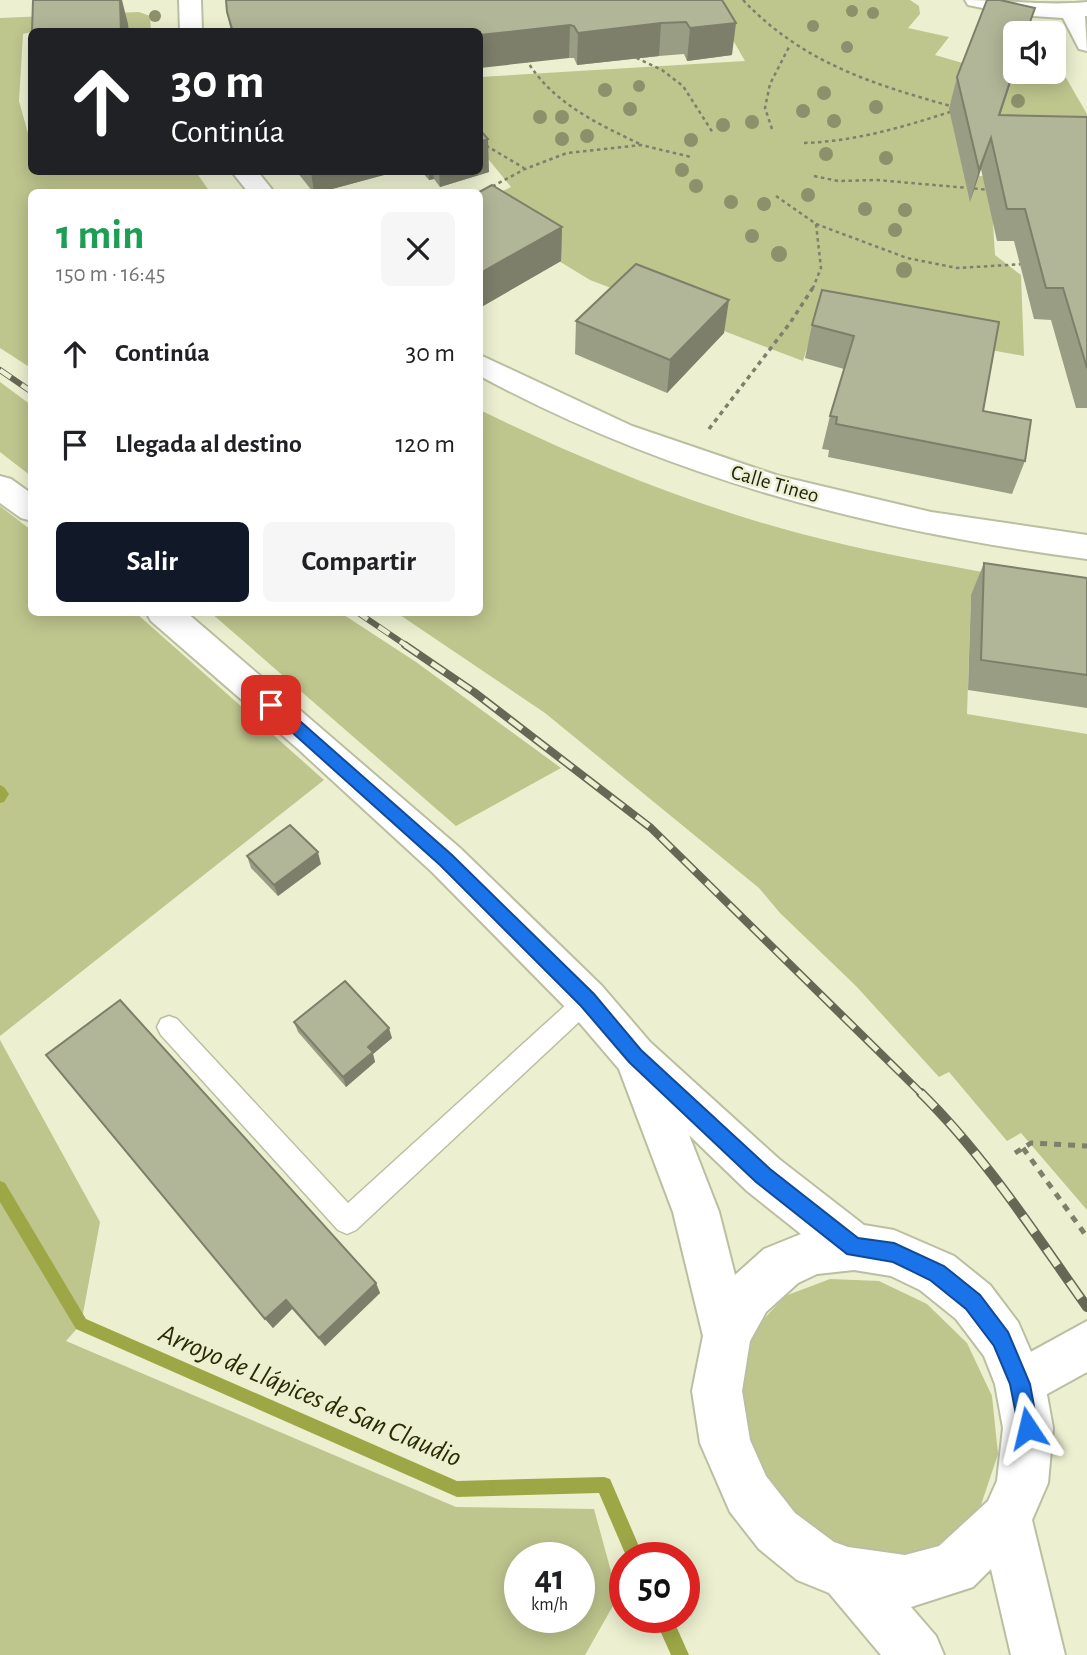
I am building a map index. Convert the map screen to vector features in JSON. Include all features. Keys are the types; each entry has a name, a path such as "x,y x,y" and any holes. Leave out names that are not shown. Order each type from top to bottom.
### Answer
{"main road":[{"path":"190,0 191,28"},
{"path":"976,0 1015,9 1079,10 1087,44"},
{"path":"247,175 259,189"},
{"name":"Calle Tineo","path":"483,366 580,415 688,457 787,488 898,516 999,535 1087,547"},
{"path":"0,487 28,507"},
{"path":"168,616 446,860 587,1000 635,1056 763,1175 854,1247"},
{"path":"635,1056 696,1212 727,1336"},
{"path":"854,1247 894,1253 937,1273 973,1302 1001,1339 1020,1384 1028,1428 1022,1483 1006,1519 954,1568 905,1582 848,1574 816,1561 777,1531 748,1494 725,1443 717,1391 727,1336 749,1295 781,1266 817,1251 854,1247"},
{"path":"1020,1384 1087,1345"},
{"path":"1006,1519 1038,1655"},
{"path":"848,1574 917,1655"}],"lane":[{"path":"169,1027 347,1222 587,1000"}],"path":[{"path":"743,0 790,45 831,66 888,88 962,109 913,121 876,135 838,142 804,143"},
{"path":"772,129 765,108 770,83 790,45"},
{"path":"625,46 632,58 662,70 682,86 713,133"},
{"path":"525,59 531,70 562,100 602,125 641,145 691,157"},
{"path":"483,144 525,169"},
{"path":"483,191 525,169 567,153 641,145"},
{"path":"814,176 838,181 877,180 991,190"},
{"path":"776,196 816,224 906,258 957,268 1035,264"},
{"path":"688,457 809,294 821,269 816,224"},
{"path":"1015,1153 1031,1143 1087,1146"},
{"path":"1023,1148 1087,1237"}],"green space":[{"path":"710,0 910,0 919,6 920,14 908,28 949,37 935,55 966,64 954,97 1003,106 1011,84 1066,84 1066,78 1087,114 1087,149 958,145 980,176 990,177 995,255 1021,275 1024,356 816,318 803,361 590,280 483,215 483,201 511,187 483,153 483,77 745,61"},
{"path":"139,12 150,16 151,28 28,28 28,33 23,34 19,101 28,133 28,175 198,175 208,189 28,189 28,366 0,348 0,18"},
{"path":"0,382 28,403 28,474 0,452"},
{"path":"483,411 612,469 748,519 865,549 1024,580 971,595 967,714 1087,734 1087,1210 1021,1133 1007,1141 949,1072 939,1077 856,986 780,913 759,888 545,713 401,616 483,616"},
{"path":"0,506 28,528 28,616 139,616 324,780 0,1036"},
{"path":"214,616 346,616 416,662 561,768 456,826"},
{"path":"0,1040 100,1222 81,1324 66,1341 456,1507 594,1509 609,1564 609,1613 585,1655 0,1655"},
{"path":"830,1279 879,1281 927,1304 967,1343 992,1396 998,1454 980,1508 942,1546 891,1562 840,1554 757,1484 736,1382 752,1332 785,1296"}],"building":[{"path":"33,0 120,0 121,28 32,28"},
{"path":"226,0 722,0 736,23 690,28 686,22 661,23 578,33 574,26 570,25 483,35 483,28 232,28"},
{"path":"987,0 1000,0 1035,8 1030,21 1003,21 1003,84 1009,84 999,115 1087,117 1087,368 1063,288 1046,288 1025,209 1007,209 991,138 979,170 957,77"},
{"path":"492,185 562,227 483,271 483,190"},
{"path":"636,264 729,300 670,360 576,321"},
{"path":"822,290 999,322 983,411 1031,420 1025,461 836,424 837,417 830,416 854,336 812,325"},
{"path":"984,563 1087,578 1087,675 981,660"},
{"path":"290,825 318,852 274,885 247,856"},
{"path":"345,981 389,1028 368,1047 373,1052 343,1077 294,1022"},
{"path":"120,1000 376,1283 319,1338 286,1300 265,1319 46,1055"}],"waterway":[{"name":"Arroyo de Llápices de San Claudio","path":"0,790 3,794 0,798"},
{"name":"Arroyo de Llápices de San Claudio","path":"0,1188 81,1324 457,1489 604,1485 629,1542"},
{"name":"Arroyo de Llápices de San Claudio","path":"670,1633 680,1655"}],"railway":[{"path":"0,370 28,389"},
{"path":"363,616 407,646"},
{"path":"405,645 474,692 651,828 922,1094"},
{"path":"922,1094 988,1169 1087,1307"}],"route":[{"path":"271,705 446,860 587,1000 635,1056 763,1175 854,1247 894,1253 937,1273 973,1302 1001,1339 1020,1384 1028,1428"}]}
